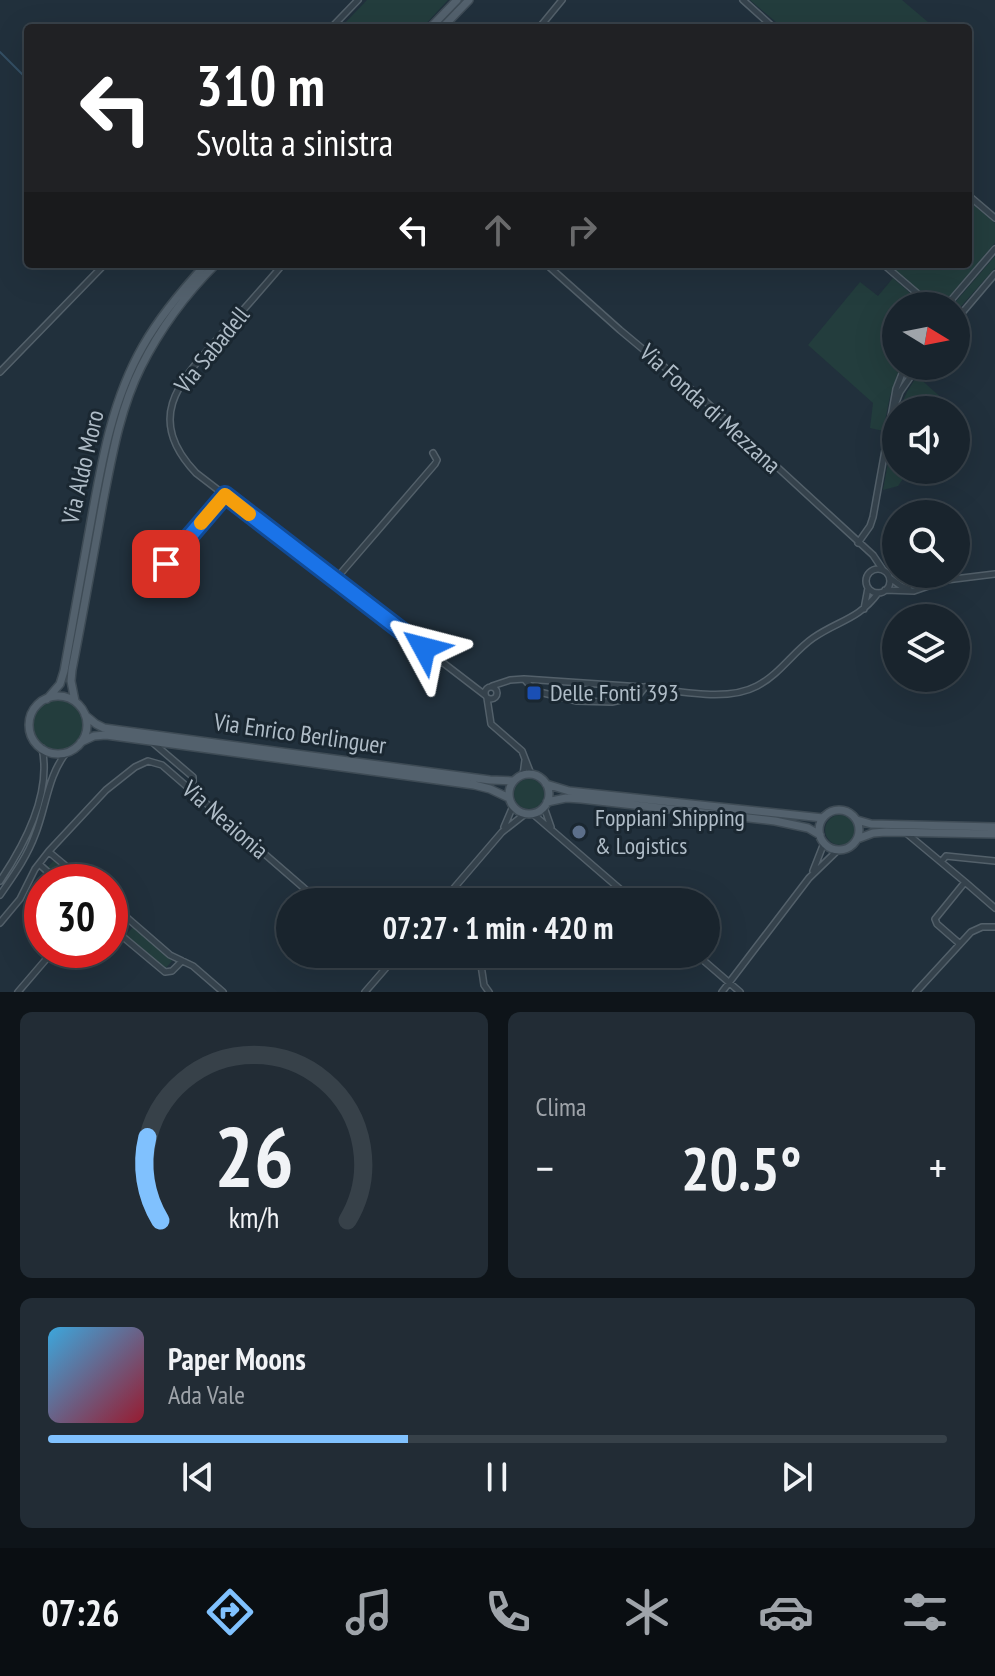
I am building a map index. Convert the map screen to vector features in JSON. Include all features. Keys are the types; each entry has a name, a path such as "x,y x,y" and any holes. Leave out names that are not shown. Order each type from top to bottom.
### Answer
{"main road":[{"path":"434,24 457,0"},
{"path":"446,24 469,0"},
{"name":"Via Aldo Moro","path":"47,699 58,687 64,671 104,452 122,390 156,325 202,268"},
{"name":"Via Aldo Moro","path":"75,701 72,670 112,454 122,417 140,369 163,329 212,268"},
{"path":"61,696 75,701 85,715 87,729 81,742 67,752 52,753 42,748 32,737 30,722 35,708 47,699 61,696"},
{"name":"Via Enrico Berlinguer","path":"85,715 104,728 513,781"},
{"name":"Via Enrico Berlinguer","path":"81,742 106,735 474,785 490,789 529,814"},
{"path":"511,802 509,789 513,781 527,775 540,778 546,784 549,793 546,804"},
{"path":"546,784 569,791 823,818"},
{"path":"529,814 546,804 566,798 775,821 808,828 838,850 878,832 995,834"},
{"path":"822,839 820,826 823,818 832,811 842,810 857,820 871,824 995,827"},
{"path":"857,820 857,839"}],"street":[{"path":"335,24 358,0"},
{"path":"542,24 562,0"},
{"path":"743,0 770,24"},
{"path":"972,198 995,218"},
{"path":"958,292 995,249"},
{"path":"0,372 101,268"},
{"name":"Via Sabadell","path":"279,268 179,385 173,399 170,429 182,458 196,473 475,686 491,691"},
{"name":"Via Fonda di Mezzana","path":"550,268 704,400 873,555 882,568"},
{"path":"888,268 916,292"},
{"path":"970,303 995,274"},
{"path":"335,580 435,464 437,460 433,453"},
{"path":"858,543 873,517 882,467"},
{"path":"146,587 225,495"},
{"path":"863,610 867,599 866,578 872,570 873,555"},
{"path":"872,570 882,570"},
{"path":"527,775 520,749 490,721 491,691 513,679 721,695 740,692 771,677 800,647 863,610 878,593 885,590 914,591 946,580 995,574"},
{"path":"868,588 878,593"},
{"path":"906,588 914,591"},
{"path":"524,679 535,691 577,701 612,702 638,696 645,687"},
{"path":"152,741 193,777 188,788"},
{"path":"0,881 26,836 41,794 45,765 42,748"},
{"path":"0,895 31,844 55,770 67,752"},
{"name":"Via Neaionia","path":"49,851 106,790 144,762 153,761 159,762 304,888"},
{"path":"502,832 511,802"},
{"path":"546,804 551,828"},
{"path":"454,888 502,832 529,814 551,828 619,888"},
{"path":"905,832 995,908"},
{"path":"809,878 822,839"},
{"path":"722,992 809,878 838,850"},
{"path":"39,864 49,851 64,864"},
{"path":"941,862 946,856 995,861"},
{"path":"960,944 935,919 965,882"},
{"path":"0,923 24,892"},
{"path":"128,919 170,955 193,966 223,992"},
{"path":"916,992 976,929 995,927"},
{"path":"128,941 165,972 172,971 182,961"},
{"path":"18,992 39,968"},
{"path":"365,992 386,968"},
{"path":"481,968 484,985 489,992"},
{"path":"712,968 740,992"}],"green space":[{"path":"367,0 448,0 426,24 344,24"},
{"path":"750,0 902,0 930,24 778,24"},
{"path":"972,203 995,223 995,243 953,292 921,292 893,268 972,268"},
{"path":"995,256 995,268 970,296 970,292 964,292"},
{"path":"893,278 909,292 882,292 882,380 895,380 890,396 882,396 882,431 870,428 873,403 808,345 860,282 878,296"},
{"path":"914,380 921,380 939,396 905,396"},
{"path":"884,484 899,484 898,486 883,490"},
{"path":"58,700 75,708 83,725 75,742 58,750 41,742 33,725 41,708"},
{"path":"529,779 540,783 544,794 540,805 529,809 518,805 514,794 518,783"},
{"path":"840,815 851,819 855,830 851,841 840,845 829,841 825,830 829,819"},
{"path":"133,927 172,961 165,969 128,937"}],"waterway":[{"path":"0,52 24,76"}],"slow traffic":[{"path":"201,523 225,495 249,514"}],"place":[{"name":"Delle Fonti 393","path":"534,693"},
{"name":"Foppiani Shipping & Logistics","path":"579,832"}],"route":[{"path":"166,564 225,495 424,648"}]}
